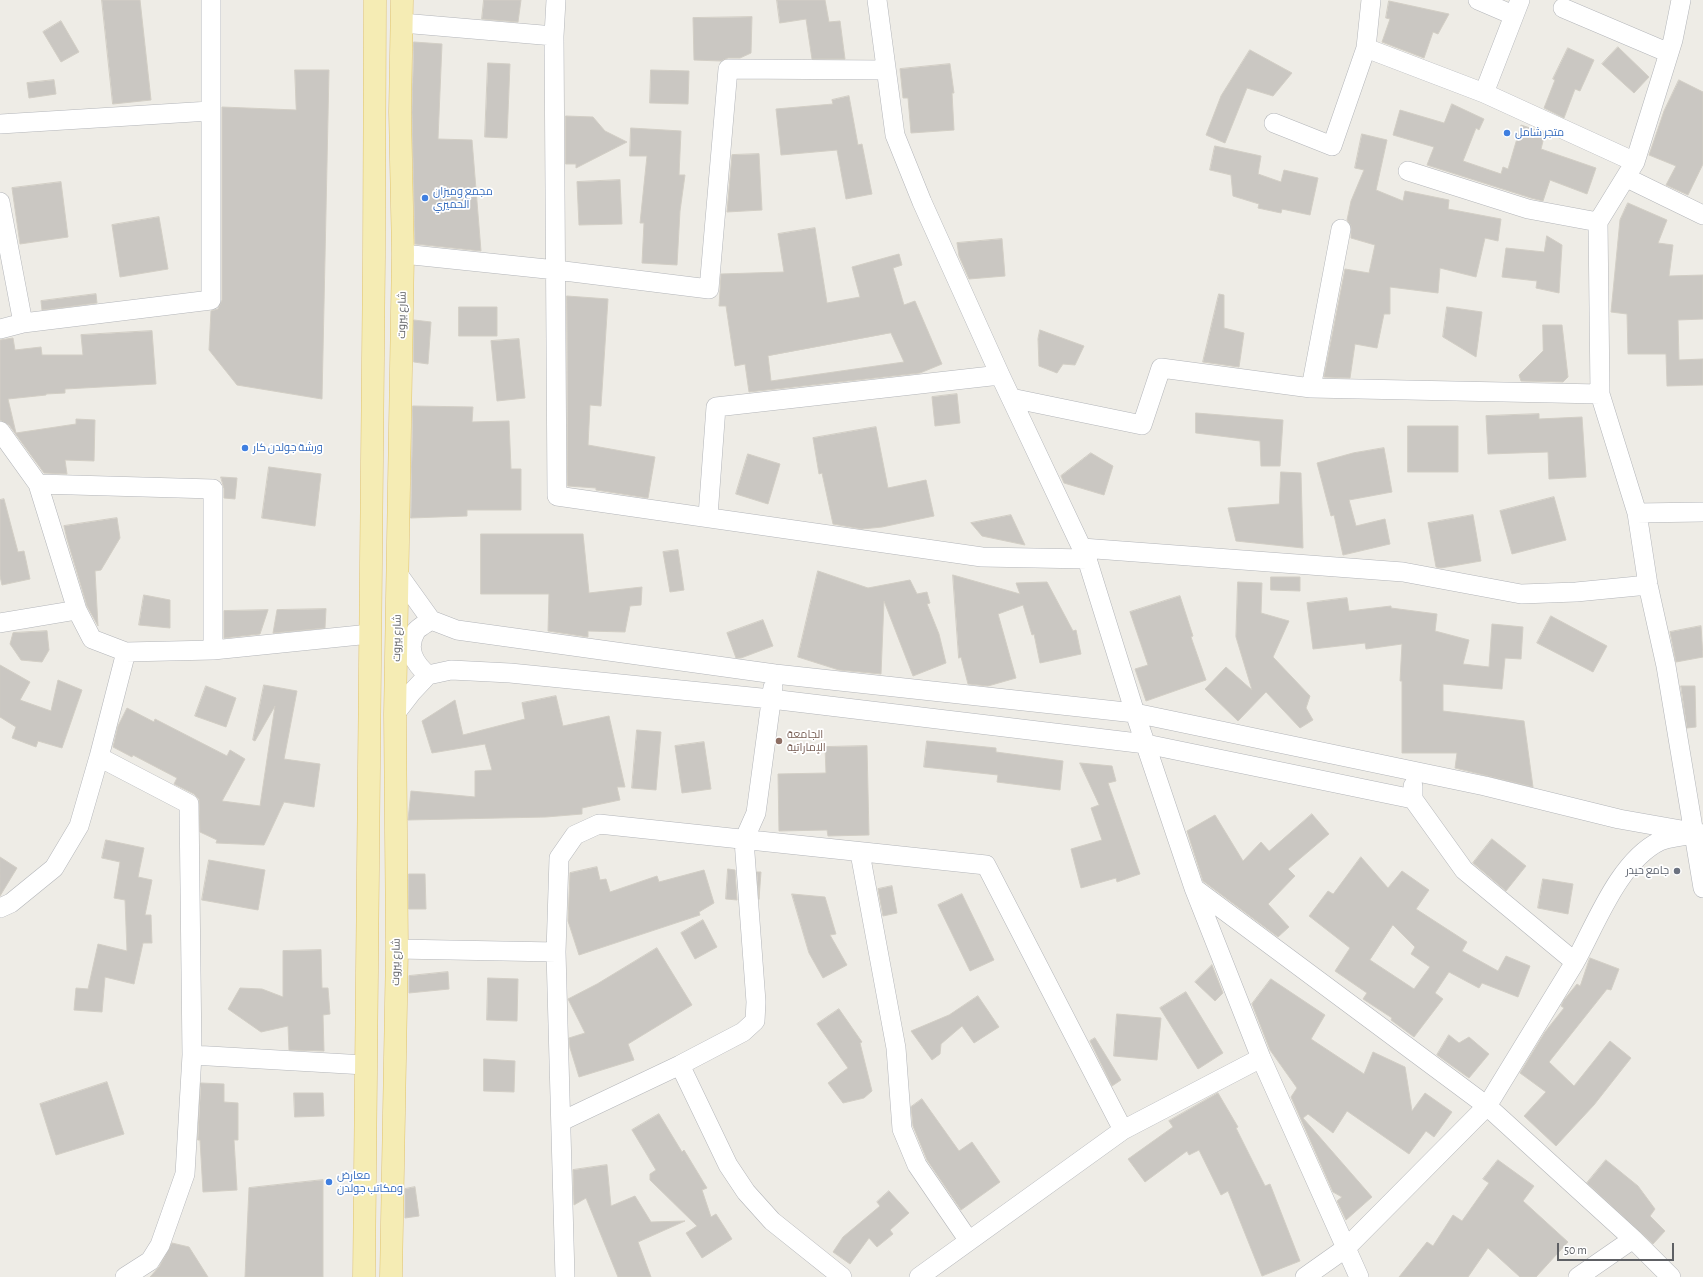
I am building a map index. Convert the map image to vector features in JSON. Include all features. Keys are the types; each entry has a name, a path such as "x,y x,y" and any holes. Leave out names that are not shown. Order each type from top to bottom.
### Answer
{"main road":[{"path":"364,1277 374,257 375,0"},
{"name":"شارع بيروت","path":"391,1277 397,949 395,714 402,254 400,112 402,0"},
{"path":"374,111 400,112"},
{"path":"365,1229 391,1229"}],"street":[{"path":"0,329 23,323 211,300 211,0"},
{"path":"556,0 554,36 558,496 708,516 982,557 1085,554 1403,572 1521,594 1576,592 1648,585"},
{"path":"877,0 895,135 922,202 1000,375 1085,554 1135,713 1194,888 1261,1058 1359,1277"},
{"path":"1274,123 1332,146 1366,48 1371,0"},
{"path":"1478,0 1516,8 1484,93"},
{"path":"1681,0 1669,53 1631,170 1598,222 1600,394 1637,513 1648,585 1700,831 1703,888"},
{"path":"1563,8 1669,53"},
{"path":"402,23 554,36"},
{"path":"1366,48 1484,93 1631,170 1703,215"},
{"path":"402,254 556,270 709,289 728,69 886,70"},
{"path":"0,124 210,111"},
{"path":"1408,171 1528,209 1598,222"},
{"path":"0,202 23,323"},
{"path":"1311,388 1342,229"},
{"path":"1011,398 1142,425 1161,368 1311,388 1600,394"},
{"path":"708,516 716,407 1000,375"},
{"path":"0,431 38,484 77,610 92,639 126,652 213,650 370,634"},
{"path":"38,484 213,489 213,650"},
{"path":"1637,513 1703,512"},
{"path":"398,574 431,620 457,630 775,674 1135,713 1414,773 1485,786 1618,819 1700,831"},
{"path":"0,623 77,610"},
{"path":"428,675 416,665 410,649 416,631 431,620"},
{"path":"0,908 11,903 54,868 79,826 99,757 126,652"},
{"path":"395,714 412,692 428,675 451,670 510,673 771,699 1146,744 1413,799"},
{"path":"562,1121 680,1065 743,1032 755,1021 756,1002 744,840 756,813 775,674"},
{"path":"99,757 190,804 192,1055 185,1174 160,1245 150,1261 125,1277"},
{"path":"1414,773 1413,799 1464,870 1575,962"},
{"path":"565,1277 562,1121 556,952 559,858 575,835 599,824 860,853 986,865 1123,1130"},
{"path":"1305,1277 1346,1248 1487,1106 1575,962 1623,873 1640,854 1660,841 1700,831"},
{"path":"860,853 896,1048 902,1129 917,1165 969,1241"},
{"path":"1194,888 1487,1106 1633,1239 1671,1277"},
{"path":"397,949 556,952"},
{"path":"192,1055 365,1065"},
{"path":"919,1277 1123,1130 1261,1058"},
{"path":"680,1065 728,1165 746,1192 772,1221 842,1277"},
{"path":"1578,1277 1633,1239"}],"building":[{"path":"102,0 140,0 151,100 113,104"},
{"path":"484,0 521,0 518,22 482,19"},
{"path":"777,0 825,0 829,22 840,21 845,59 812,59 806,19 780,23"},
{"path":"1389,1 1449,14 1438,34 1433,32 1424,58 1382,42 1390,19 1386,18"},
{"path":"752,17 751,53 740,58 728,58 721,61 694,60 693,18"},
{"path":"61,21 79,52 61,62 43,32"},
{"path":"414,42 442,44 438,139 472,140 481,251 415,244 412,112"},
{"path":"1618,47 1649,77 1634,93 1602,64"},
{"path":"1568,48 1594,60 1580,91 1575,89 1564,118 1544,108 1555,80 1553,79"},
{"path":"1250,50 1292,73 1273,96 1247,88 1225,143 1206,135 1221,96"},
{"path":"488,63 510,64 507,138 485,137"},
{"path":"950,64 954,93 952,93 954,130 911,133 908,98 903,98 900,69"},
{"path":"295,70 329,70 322,399 237,385 209,350 211,311 218,309 222,300 222,107 296,110"},
{"path":"651,70 689,71 688,104 650,103"},
{"path":"54,80 56,94 29,98 27,83"},
{"path":"1679,80 1703,92 1703,164 1688,195 1666,185 1676,166 1649,155 1664,111"},
{"path":"849,96 858,145 862,144 872,194 846,199 837,150 781,155 776,109 833,104 832,100"},
{"path":"1452,104 1484,119 1479,130 1476,128 1463,161 1501,174 1503,167 1508,169 1521,125 1545,133 1541,149 1596,168 1587,194 1550,180 1543,201 1531,198 1427,165 1434,147 1393,135 1400,110 1444,123"},
{"path":"566,116 593,117 605,131 627,142 576,168 576,164 566,164"},
{"path":"631,128 681,131 679,175 685,175 680,211 677,265 642,263 644,223 640,223 647,156 630,156"},
{"path":"1362,134 1387,140 1376,190 1403,201 1405,191 1449,200 1448,209 1501,219 1498,241 1485,238 1476,277 1440,268 1438,293 1390,287 1390,314 1384,314 1377,348 1355,344 1350,378 1324,377 1345,269 1369,273 1375,245 1351,238 1351,226 1347,220 1351,201 1364,170 1355,168"},
{"path":"1215,146 1261,156 1258,174 1281,182 1284,170 1318,178 1310,215 1282,209 1281,213 1258,208 1259,204 1233,196 1231,175 1210,170"},
{"path":"759,154 762,210 727,212 732,155"},
{"path":"620,180 622,224 579,225 577,182"},
{"path":"61,182 68,237 20,244 12,188"},
{"path":"1628,203 1667,220 1658,243 1673,245 1669,276 1703,275 1703,319 1678,320 1679,360 1703,359 1703,385 1667,386 1666,354 1628,354 1627,314 1611,312 1620,220"},
{"path":"159,217 168,269 120,277 112,225"},
{"path":"815,228 827,303 860,297 852,267 899,254 902,265 893,268 904,305 915,301 942,364 920,373 749,392 745,364 735,366 726,306 719,306 721,274 784,272 778,234","holes":["891,333 904,362 771,381 768,356"]},
{"path":"1547,236 1562,245 1559,293 1536,288 1537,281 1502,277 1506,248 1544,252"},
{"path":"1002,239 1005,276 969,279 959,256 957,243"},
{"path":"96,294 97,303 42,310 41,301"},
{"path":"1219,294 1224,295 1224,328 1244,333 1239,367 1203,362"},
{"path":"567,296 608,299 601,406 590,405 588,445 655,457 648,498 596,490 596,488 568,486"},
{"path":"459,307 497,307 497,336 459,336"},
{"path":"1447,307 1482,312 1476,357 1443,337"},
{"path":"414,320 431,322 428,364 414,362"},
{"path":"1543,325 1562,325 1568,377 1563,382 1521,381 1519,375 1543,351"},
{"path":"1040,330 1084,346 1075,365 1063,364 1057,373 1039,366 1038,339"},
{"path":"152,331 156,384 65,389 65,393 8,399 16,433 76,424 76,419 95,420 94,461 65,460 67,474 44,473 9,425 0,420 0,340 13,338 15,350 41,347 42,355 83,355 81,335"},
{"path":"519,339 525,398 497,401 491,341"},
{"path":"957,394 960,423 935,426 932,397"},
{"path":"413,406 473,407 472,422 509,421 511,469 521,469 521,510 467,510 467,516 411,518"},
{"path":"1196,413 1283,420 1280,466 1261,466 1260,441 1196,433"},
{"path":"1539,414 1539,419 1582,417 1586,477 1549,479 1548,452 1488,454 1486,416"},
{"path":"1408,426 1458,426 1458,472 1408,472"},
{"path":"876,427 888,488 926,480 934,516 882,527 862,529 833,524 822,473 819,474 813,438"},
{"path":"1384,448 1392,492 1349,500 1356,526 1385,519 1390,544 1343,555 1334,515 1331,516 1317,463 1353,453"},
{"path":"1091,453 1113,466 1104,495 1064,483 1061,476"},
{"path":"748,454 780,464 768,504 736,494"},
{"path":"269,467 321,474 315,526 262,518"},
{"path":"1281,472 1301,473 1303,548 1236,541 1228,508 1279,504"},
{"path":"221,477 237,478 235,499 224,498 224,489"},
{"path":"1554,497 1566,540 1512,554 1500,511"},
{"path":"4,499 18,552 24,551 30,579 2,585 0,576 0,500"},
{"path":"1011,515 1025,545 982,536 971,523"},
{"path":"1473,515 1481,561 1441,568 1436,567 1428,523"},
{"path":"117,518 120,538 101,570 95,571 98,626 87,606 64,526"},
{"path":"481,534 583,534 589,593 642,587 641,605 630,606 625,632 588,631 588,637 548,631 549,594 481,594"},
{"path":"678,550 684,590 670,592 663,552"},
{"path":"818,571 868,588 910,580 917,594 927,592 930,603 927,604 939,634 946,663 913,676 884,601 881,674 839,670 798,657"},
{"path":"953,575 1020,594 1016,583 1047,582 1073,631 1076,630 1081,654 1040,663 1034,634 1032,635 1023,605 998,614 1016,678 988,686 968,684 961,657 959,658"},
{"path":"1271,577 1300,577 1300,591 1271,590"},
{"path":"1238,582 1262,583 1261,613 1289,621 1273,657 1310,696 1306,708 1313,720 1300,728 1266,692 1238,721 1205,689 1226,667 1252,690 1236,637"},
{"path":"144,595 170,600 170,628 139,625"},
{"path":"1180,596 1193,636 1191,637 1206,680 1146,701 1135,669 1148,665 1130,612"},
{"path":"1347,598 1349,611 1391,606 1391,608 1437,614 1435,631 1469,640 1463,664 1489,667 1492,624 1523,627 1521,659 1505,658 1502,689 1443,684 1443,711 1524,721 1533,787 1455,768 1457,753 1402,753 1402,681 1400,681 1402,644 1366,649 1365,643 1313,649 1307,603"},
{"path":"326,609 325,628 273,633 277,610"},
{"path":"268,610 260,634 224,638 224,611"},
{"path":"1551,616 1607,646 1593,672 1537,643"},
{"path":"763,620 773,646 741,658 736,658 727,633"},
{"path":"1701,626 1703,657 1676,662 1670,632"},
{"path":"47,631 49,650 42,662 21,660 10,644 13,633"},
{"path":"0,665 30,682 20,700 51,711 58,680 82,690 62,748 38,741 36,747 12,738 16,727 0,717"},
{"path":"264,685 297,691 284,759 320,764 314,807 284,802 264,845 216,843 217,840 200,832 199,799 194,794 174,784 177,778 133,755 132,757 113,747 118,726 127,708 154,722 155,719 227,756 230,750 245,759 222,801 260,806 275,706 255,741 253,740"},
{"path":"206,686 236,698 226,727 195,716"},
{"path":"1681,686 1695,686 1696,727 1687,728"},
{"path":"556,696 563,726 609,716 625,787 617,787 620,800 582,808 582,814 546,817 408,820 411,791 475,797 475,771 492,770 485,744 432,753 422,721 455,700 463,735 525,719 522,703"},
{"path":"637,730 661,732 656,790 632,788"},
{"path":"927,741 996,748 996,752 1063,761 1060,790 997,782 998,775 924,767"},
{"path":"704,742 711,789 682,793 675,746"},
{"path":"867,746 869,835 828,836 827,830 779,831 778,774 826,773 825,747"},
{"path":"1080,763 1112,766 1116,781 1108,783 1140,874 1117,882 1116,878 1081,888 1071,849 1102,840 1091,808 1099,805"},
{"path":"1312,814 1329,834 1288,869 1295,876 1268,904 1289,927 1278,937 1203,881 1187,831 1215,815 1243,861 1261,842 1269,851"},
{"path":"1492,839 1526,866 1506,891 1473,863"},
{"path":"106,840 144,848 138,877 152,880 145,915 151,915 152,943 143,943 134,984 105,977 102,1012 74,1010 76,988 88,989 98,944 127,951 125,900 114,898 120,862 102,858"},
{"path":"0,857 17,868 0,896"},
{"path":"1361,857 1388,888 1402,871 1429,890 1416,909 1467,942 1462,951 1498,971 1506,956 1530,966 1518,997 1482,983 1479,988 1449,972 1435,993 1443,999 1414,1037 1391,1020 1392,1018 1363,999 1367,993 1335,971 1350,948 1309,916 1328,891 1333,894","holes":["1393,925 1415,947 1411,954 1430,967 1414,989 1370,960"]},
{"path":"209,860 265,870 258,910 202,900"},
{"path":"597,867 600,880 606,879 610,892 657,876 659,882 704,870 714,903 699,912 700,915 579,955 568,921 570,873"},
{"path":"728,869 735,870 737,900 726,899"},
{"path":"757,872 761,872 759,899"},
{"path":"409,874 425,874 426,909 409,909"},
{"path":"1543,879 1573,884 1568,914 1538,908"},
{"path":"892,886 897,913 883,916 878,889"},
{"path":"792,894 825,897 836,934 830,935 847,965 823,978 809,953"},
{"path":"962,894 994,960 970,971 938,905"},
{"path":"703,920 717,947 695,959 681,933"},
{"path":"657,948 692,1005 628,1044 634,1060 579,1077 570,1048 569,1038 585,1033 568,999 597,984"},
{"path":"321,950 322,988 328,988 330,1014 323,1015 324,1051 289,1050 288,1026 261,1032 228,1009 240,988 262,989 283,997 283,951"},
{"path":"1590,958 1619,969 1611,990 1607,989 1549,1062 1574,1086 1610,1041 1631,1058 1594,1105 1556,1146 1524,1116 1546,1092 1520,1073 1545,1032 1564,1008 1561,1006 1564,1000 1577,984 1580,986"},
{"path":"1212,965 1223,993 1215,1001 1195,982"},
{"path":"448,972 449,989 409,993 409,976"},
{"path":"488,978 518,979 517,1021 487,1020"},
{"path":"1271,979 1325,1015 1311,1039 1364,1074 1373,1052 1405,1067 1412,1111 1425,1093 1452,1112 1434,1137 1426,1131 1409,1154 1347,1111 1333,1133 1308,1114 1303,1118 1372,1197 1346,1220 1337,1201 1342,1197 1333,1192 1291,1097 1297,1088 1270,1050 1252,1004"},
{"path":"1186,992 1223,1053 1198,1069 1160,1008"},
{"path":"978,996 999,1027 974,1043 962,1026 941,1044 940,1054 932,1060 911,1031 949,1015"},
{"path":"839,1009 862,1042 860,1043 872,1091 864,1098 843,1103 828,1083 848,1068 817,1024"},
{"path":"1117,1014 1161,1018 1157,1060 1114,1056"},
{"path":"1449,1035 1459,1043 1469,1037 1489,1054 1469,1078 1437,1055"},
{"path":"1095,1038 1121,1080 1112,1086 1090,1041"},
{"path":"484,1059 515,1061 514,1092 484,1091"},
{"path":"107,1082 124,1134 56,1155 40,1104"},
{"path":"201,1083 224,1084 224,1102 238,1103 238,1140 234,1140 237,1190 203,1192 200,1140 198,1140"},
{"path":"294,1093 323,1093 324,1116 295,1117"},
{"path":"1218,1093 1238,1127 1236,1128 1265,1186 1270,1184 1300,1261 1262,1276 1228,1191 1221,1195 1199,1150 1189,1155 1187,1151 1145,1182 1128,1159 1173,1127 1169,1121"},
{"path":"922,1099 959,1151 972,1142 1000,1182 961,1210 927,1160 913,1126 911,1107"},
{"path":"659,1114 682,1152 684,1150 707,1188 702,1190 711,1217 716,1214 732,1239 702,1258 686,1233 697,1226 650,1180 650,1174 656,1170 632,1130"},
{"path":"1498,1160 1534,1186 1523,1201 1568,1242 1536,1277 1520,1277 1488,1248 1468,1277 1399,1277 1427,1242 1433,1246 1453,1215 1462,1221 1489,1183 1483,1179"},
{"path":"1606,1160 1638,1186 1655,1209 1650,1216 1665,1231 1653,1244 1587,1183"},
{"path":"607,1165 611,1206 635,1196 651,1222 685,1221 638,1242 651,1277 618,1277 586,1198 574,1205 573,1170"},
{"path":"323,1180 323,1277 245,1277 249,1188"},
{"path":"415,1187 419,1216 405,1218 405,1189"},
{"path":"889,1191 909,1213 890,1230 893,1234 877,1247 869,1238 850,1264 833,1252 843,1237 880,1206 877,1202"},
{"path":"172,1243 189,1247 208,1277 150,1277 159,1267"}],"place":[{"name":"متجر شامل","path":"1507,133"},
{"name":"مجمع وميزان الحميري","path":"425,198"},
{"name":"ورشة جولدن كار","path":"245,448"},
{"name":"الجامعة الإماراتية","path":"779,741"},
{"name":"جامع حيدر","path":"1677,871"},
{"name":"معارض ومكاتب جولدن","path":"329,1182"}]}
